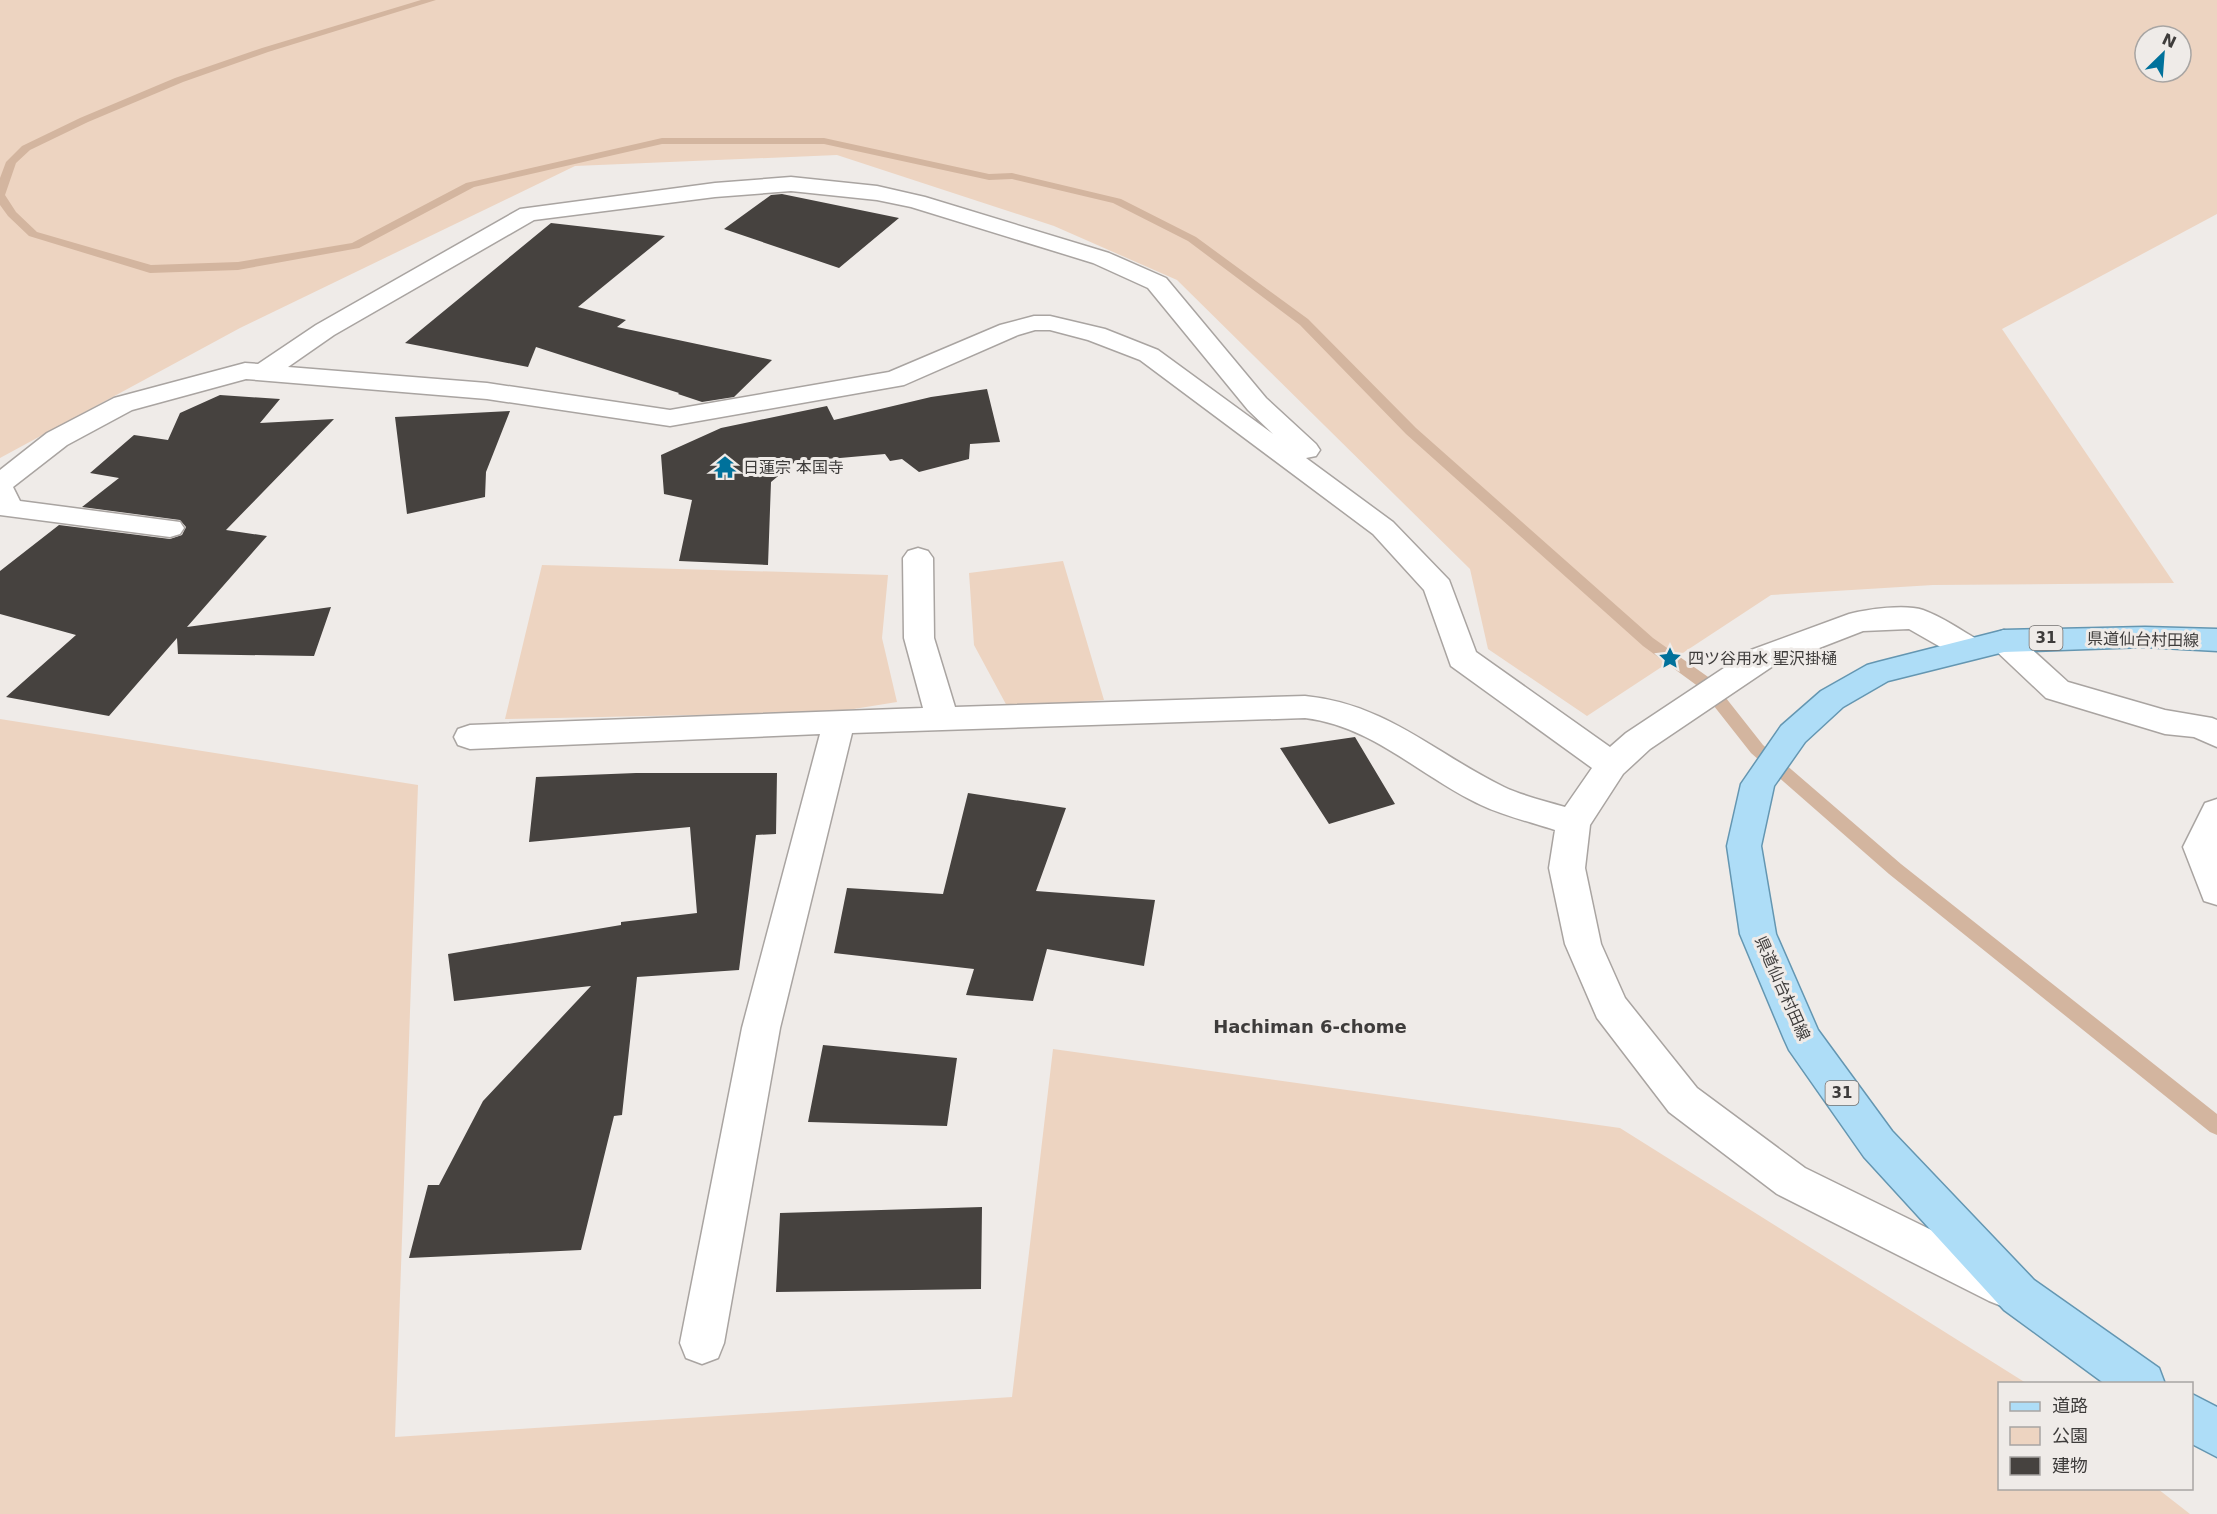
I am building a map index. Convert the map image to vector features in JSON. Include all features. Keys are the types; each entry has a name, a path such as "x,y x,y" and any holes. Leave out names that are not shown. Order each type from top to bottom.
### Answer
{"main road":[{"name":"県道仙台村田線","path":"2142,1382 2019,1294 1878,1144 1803,1039 1758,934 1744,846 1758,784 1793,734 1832,699 1878,673 2004,641 2145,637 2217,640"},
{"path":"2193,1417 2217,1434"}],"street":[{"path":"264,372 325,330 528,214 715,190 791,184 877,193 917,202 1101,258 1157,283 1257,404 1336,479 1438,587 1462,658 1624,753"},
{"path":"170,528 10,509 0,486 57,439 123,404 245,371 488,391 670,418 894,379 1009,330 1034,323 1050,323 1096,334 1149,355 1383,528"},
{"path":"918,558 919,638 942,719"},
{"path":"1969,649 1914,618 1860,621 1762,658 1624,753 1573,823 1568,868 1583,944 1610,1007 1683,1100 1791,1181 2019,1294"},
{"path":"2004,641 2057,690 2165,722 2201,726 2217,735"},
{"path":"470,737 1305,707 1334,710 1372,725 1492,796 1573,823"},
{"path":"702,1343 761,1028 839,722"},
{"path":"2217,812 2200,847 2217,891"}],"green space":[{"path":"0,0 2217,0 2217,214 2002,329 2174,583 1933,585 1771,595 1587,716 1488,649 1470,569 1177,280 1054,226 837,155 575,166 240,328 0,458"},
{"path":"1063,561 1104,700 1008,708 974,645 969,573"},
{"path":"542,565 888,575 882,638 897,702 835,712 505,719"},
{"path":"0,719 418,785 395,1437 1012,1397 1053,1049 1620,1128 2024,1382 1998,1382 1998,1490 2159,1490 2190,1514 0,1514"}],"building":[{"path":"782,194 899,218 839,268 724,229 771,195"},
{"path":"551,223 665,236 578,307 626,320 617,327 772,360 734,397 702,402 536,347 528,367 405,343"},
{"path":"987,389 1000,442 970,444 969,459 919,472 902,459 890,461 885,454 795,462 771,482 768,565 679,561 692,500 664,494 661,455 721,428 827,406 834,420 931,397"},
{"path":"220,395 280,399 260,423 334,419 226,530 267,536 187,627 331,607 314,656 178,654 177,638 109,716 6,697 76,635 0,614 0,571 59,525 170,539 182,535 186,527 180,520 82,507 119,478 90,473 134,435 168,440 180,413"},
{"path":"510,411 486,472 485,497 407,514 395,417"},
{"path":"1355,737 1395,804 1329,824 1280,748"},
{"path":"636,773 777,773 776,834 756,835 739,970 637,977 622,1115 614,1116 581,1250 409,1258 428,1185 439,1185 483,1101 591,986 454,1001 448,954 621,925 621,922 697,913 690,827 529,842 536,777"},
{"path":"968,793 1066,808 1036,891 1155,900 1144,966 1047,949 1033,1001 966,995 974,969 834,953 847,888 943,894"},
{"path":"823,1045 957,1058 947,1126 808,1122"},
{"path":"982,1207 981,1289 776,1292 780,1213"}],"waterway":[{"path":"0,194 11,162 26,148 84,120 179,80 265,50 431,0"},
{"path":"0,196 12,214 33,234 150,269 238,266 355,246 470,185 662,141 824,141 989,177 1012,176 1117,201 1192,239 1304,322 1411,431 1648,642 1705,683 1757,749 1895,869 2217,1126"}],"place":[{"name":"日蓮宗 本国寺","path":"725,467"},
{"name":"四ツ谷用水 聖沢掛樋","path":"1670,658"}],"district":[{"name":"Hachiman 6-chome","path":"1310,1027"}]}
